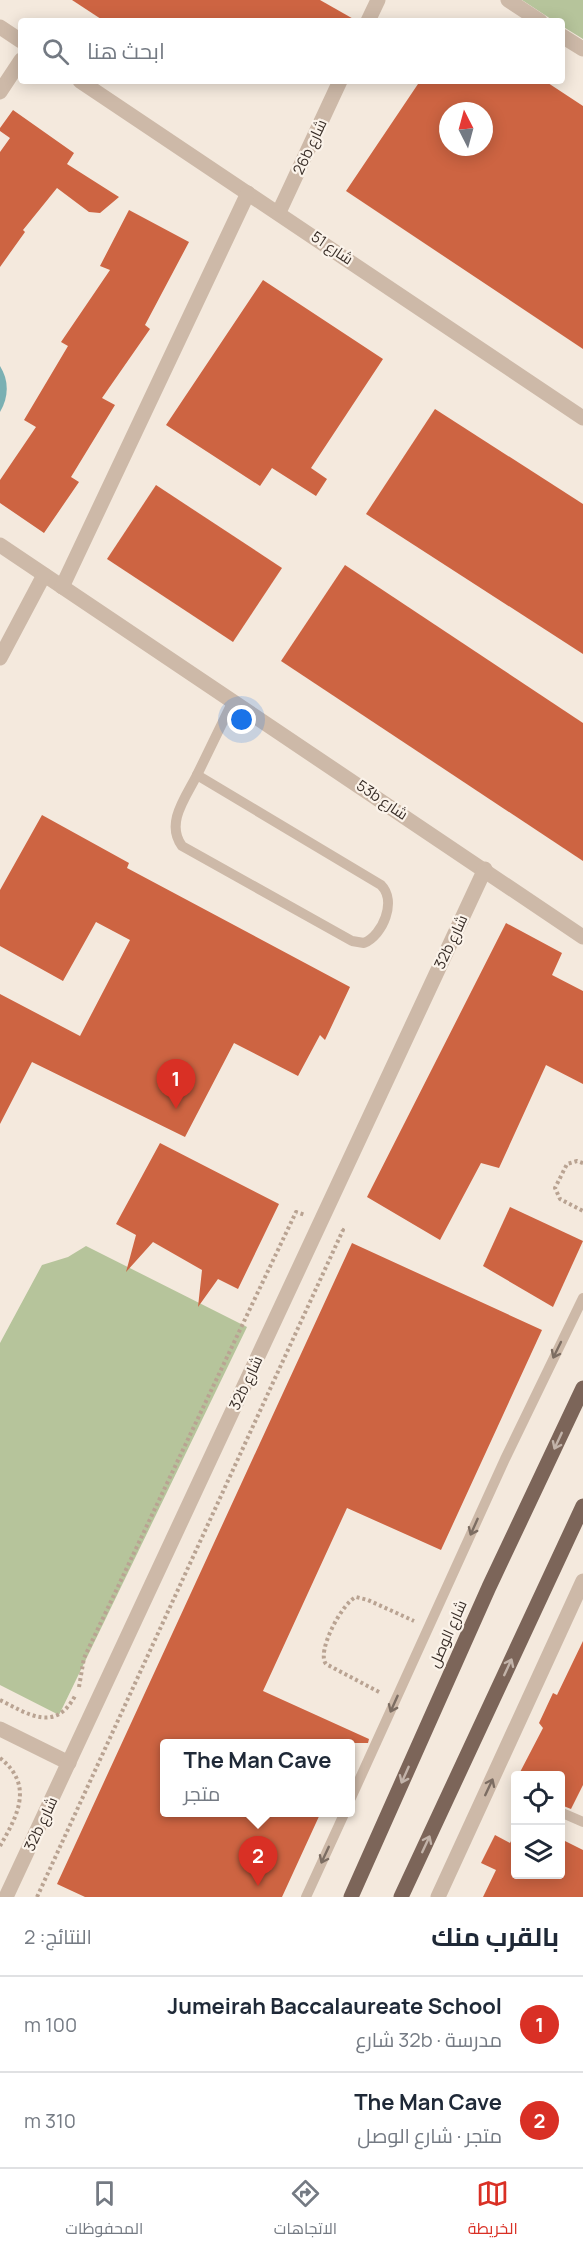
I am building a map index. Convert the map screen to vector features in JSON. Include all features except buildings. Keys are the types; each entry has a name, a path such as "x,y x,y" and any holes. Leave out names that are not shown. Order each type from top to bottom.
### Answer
{"main road":[{"name":"شارع الوصل","path":"351,1897 489,1587 583,1388"},
{"path":"401,1897 583,1506"}],"street":[{"path":"369,18 378,0"},
{"path":"508,0 535,18"},
{"path":"0,27 18,40"},
{"path":"565,38 583,49"},
{"path":"0,92 18,65"},
{"name":"شارع 51","path":"84,84 279,212 583,418"},
{"name":"26b شارع","path":"279,212 339,84"},
{"path":"62,587 248,193"},
{"name":"53b شارع","path":"0,545 583,937"},
{"path":"0,658 44,575"},
{"name":"32b شارع","path":"6,1897 485,869"},
{"path":"438,1897 583,1581"},
{"path":"0,1729 69,1763"}],"lane":[{"path":"197,775 381,885 387,891 390,904 373,937 364,943 352,941 182,846 177,839 175,824 197,775 233,701"},
{"path":"355,1789 505,1459 583,1298"},
{"path":"565,1814 583,1822"},
{"path":"306,1897 343,1817"}],"path":[{"path":"583,1162 567,1164 555,1188 560,1199 583,1211"},
{"path":"396,1700 326,1665 322,1657 323,1649 344,1607 356,1598 368,1600 428,1627"},
{"path":"0,1758 10,1766 18,1779 21,1794 14,1823 0,1846"}],"green space":[{"path":"522,0 583,0 583,39 565,28 565,18 549,18"},
{"path":"86,1246 247,1327 59,1715 0,1685 0,1343 42,1265 68,1257"}],"water":[{"path":"0,366 7,389 0,412"}],"place":[{"name":"Jumeirah Baccalaureate School","path":"176,1109"},
{"name":"The Man Cave","path":"258,1886"}]}
